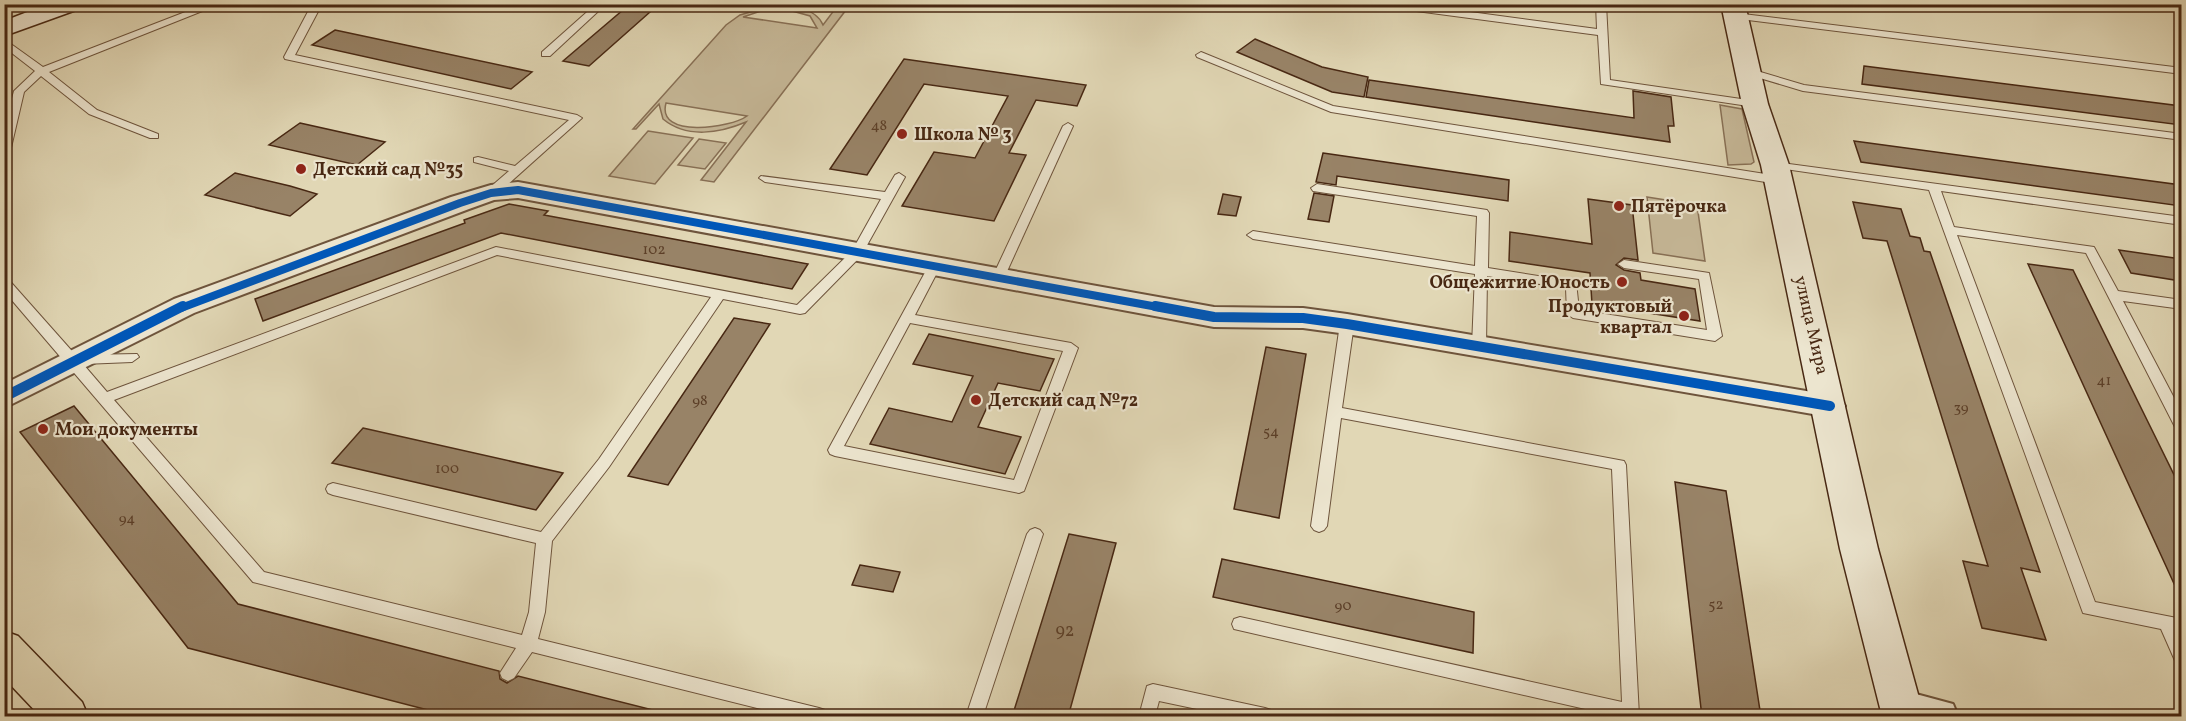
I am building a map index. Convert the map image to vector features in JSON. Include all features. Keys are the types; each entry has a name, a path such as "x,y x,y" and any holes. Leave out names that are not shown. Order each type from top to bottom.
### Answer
{"main road":[{"path":"4,28 71,4"},
{"name":"улица Мира","path":"1734,10 1755,104 1777,172 1830,406 1859,549 1915,714"},
{"path":"4,649 67,717"}],"street":[{"path":"4,397 184,306 490,193 518,189 856,253 1214,317 1303,318 1347,324 1830,406"}],"lane":[{"path":"4,152 19,91 40,72 216,4"},
{"path":"317,4 289,57 577,118 490,193"},
{"path":"546,54 602,4"},
{"path":"1386,4 1603,33"},
{"path":"1601,4 1605,82 1755,104"},
{"path":"1734,10 2181,71"},
{"path":"4,42 93,112 154,136"},
{"path":"1200,55 1330,109 1777,172 1933,186 2181,221"},
{"path":"1747,71 1803,88 2181,137"},
{"path":"998,278 1068,126"},
{"path":"478,160 518,170"},
{"path":"105,398 496,251 800,310 856,253 899,177"},
{"path":"765,178 888,196"},
{"path":"1933,186 2089,608 2174,625 2181,658"},
{"path":"1317,188 1483,213 1479,346"},
{"path":"1949,230 2090,250 2181,427"},
{"path":"1253,235 1572,285 1573,314 1715,336 1706,276 1624,264"},
{"path":"906,318 1071,348 1019,487 834,450 906,318 934,267"},
{"path":"4,282 259,577 819,717"},
{"path":"508,673 528,644 537,612 544,539 604,463 719,295"},
{"path":"2113,295 2181,305"},
{"path":"1319,526 1347,324"},
{"path":"74,361 132,357"},
{"path":"1240,624 1631,714 1619,465 1335,412"},
{"path":"333,489 544,539"},
{"path":"974,717 1035,534"},
{"path":"1147,717 1153,692 1265,717"}],"shaded area":[{"path":"771,6 793,7 814,14 823,25 835,9 846,10 714,182 701,180 746,122 715,131 693,132 672,125 663,119 659,104 636,129 633,129 726,25 740,15","holes":["785,9 810,16 817,28 743,17 764,10","666,103 747,116 712,127 683,126 672,122 666,114"]},
{"path":"1720,105 1742,109 1754,162 1751,164 1728,165"},
{"path":"648,131 693,138 655,184 609,176"},
{"path":"699,139 726,143 705,169 678,165"},
{"path":"1647,197 1697,205 1705,261 1653,253"}],"building":[{"path":"630,4 659,4 589,66 563,61"},
{"path":"335,30 532,72 511,89 312,45"},
{"path":"1255,39 1322,67 1368,77 1364,97 1332,92 1237,52"},
{"path":"904,59 1086,85 1077,106 1036,100 1009,153 1026,155 994,221 902,206 934,152 975,158 1008,96 924,84 867,175 830,169"},
{"path":"1864,66 2181,106 2181,125 1862,84"},
{"path":"1369,80 1634,118 1633,91 1671,97 1674,126 1668,126 1670,142 1366,97"},
{"path":"300,123 385,142 357,165 269,145"},
{"path":"1854,141 2181,185 2181,206 1861,162"},
{"path":"1323,153 1509,180 1508,201 1337,176 1336,185 1316,182"},
{"path":"235,173 317,194 290,216 205,195"},
{"path":"1314,193 1334,196 1329,222 1308,219"},
{"path":"1223,194 1241,197 1236,216 1218,214"},
{"name":"Общежитие Юность","path":"1588,199 1632,205 1638,260 1624,258 1616,265 1624,270 1640,273 1641,280 1695,289 1700,321 1592,304 1590,273 1509,261 1510,232 1592,244"},
{"path":"1853,202 1901,209 1910,236 1920,238 1924,251 1930,252 2040,572 2021,568 2046,640 1982,628 1963,561 1988,566 1887,241 1863,238"},
{"path":"509,204 548,211 544,215 808,264 792,289 501,233 263,321 255,299 465,223 464,220"},
{"path":"2119,250 2181,259 2181,281 2131,273"},
{"path":"2028,264 2073,270 2181,489 2181,599"},
{"path":"734,318 770,324 668,485 628,476"},
{"name":"Детский сад №72","path":"929,334 1054,359 1040,391 998,383 978,427 1021,437 1005,474 870,444 889,408 952,422 973,376 913,364"},
{"path":"1266,347 1306,354 1279,518 1234,509"},
{"path":"74,406 238,604 499,671 500,679 507,683 518,676 653,710 652,717 455,717 188,648 20,432"},
{"path":"363,428 563,473 536,510 332,463"},
{"path":"1675,482 1726,491 1761,717 1702,717"},
{"path":"1069,534 1116,543 1068,717 1012,717"},
{"path":"1222,559 1474,612 1473,653 1213,597"},
{"path":"860,565 900,572 893,592 852,585"}],"cycle path":[{"path":"4,397 184,306 460,203 491,193 518,190 1214,317 1303,318 1347,324 1830,406"}],"place":[{"name":"Школа № 3","path":"902,134"},
{"name":"Детский сад №35","path":"301,169"},
{"name":"Пятёрочка","path":"1619,206"},
{"name":"Общежитие Юность","path":"1622,282"},
{"name":"Продуктовый квартал","path":"1684,316"},
{"name":"Детский сад №72","path":"976,400"},
{"name":"Мои документы","path":"43,429"}]}
